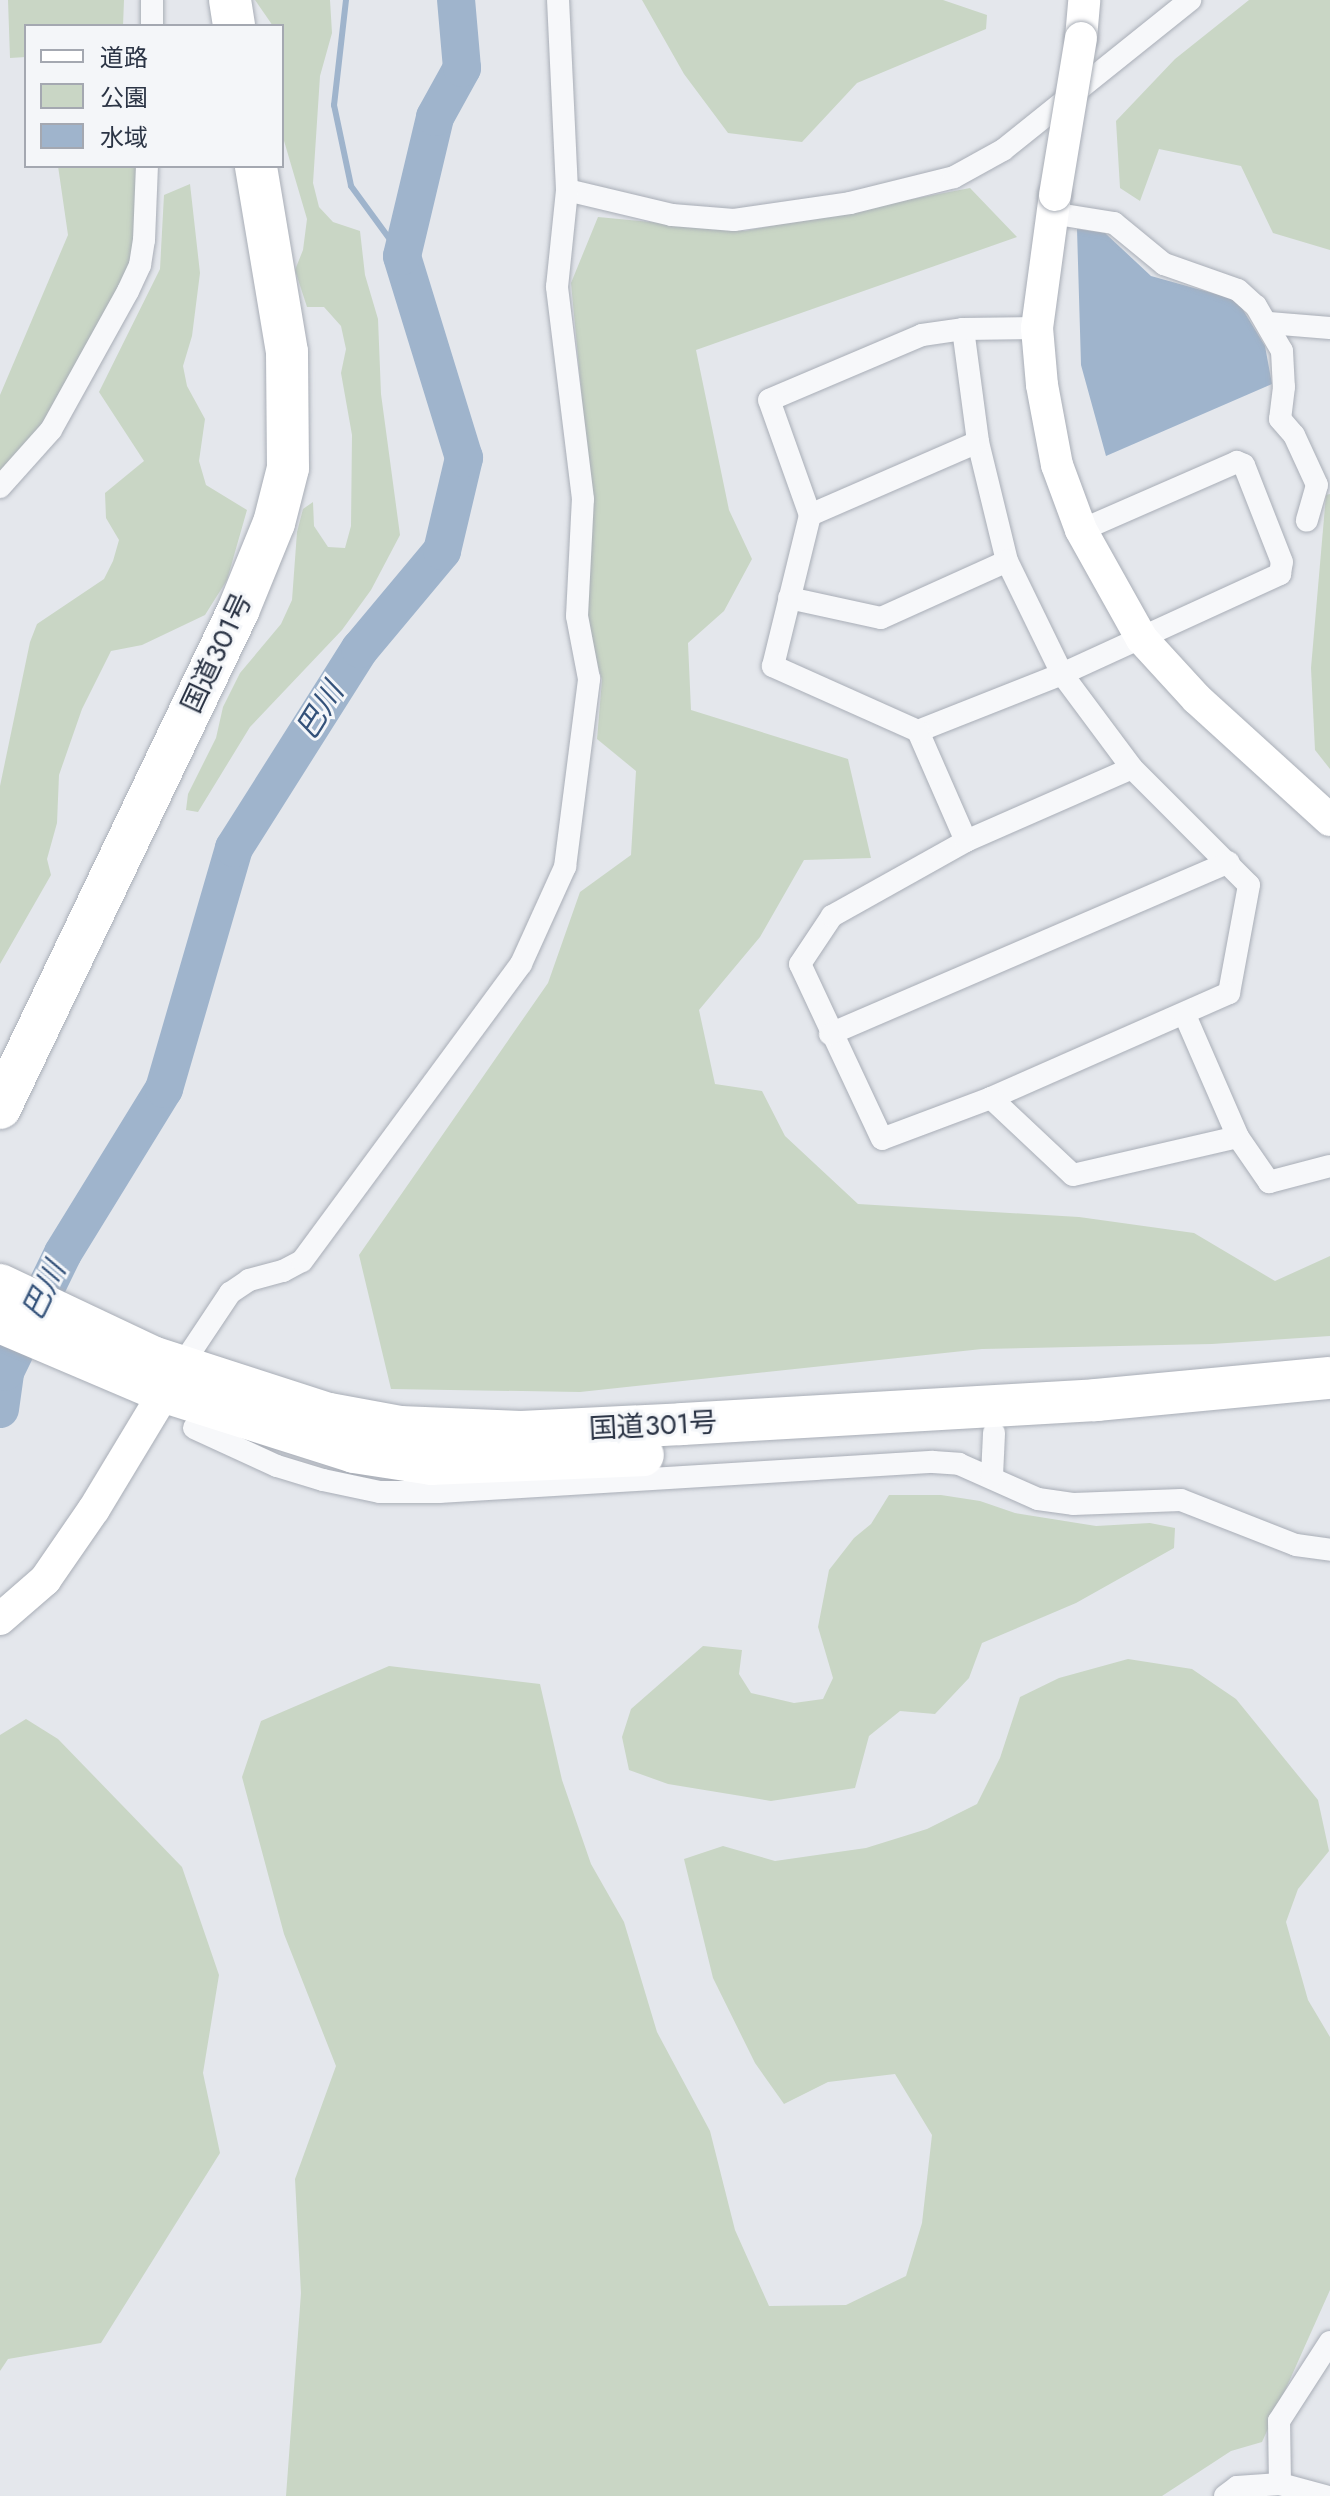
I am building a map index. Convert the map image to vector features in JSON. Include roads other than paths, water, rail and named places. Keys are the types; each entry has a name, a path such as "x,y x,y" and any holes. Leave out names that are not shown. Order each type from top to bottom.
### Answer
{"highway":[{"path":"230,0 234,24"},
{"name":"国道301号","path":"0,1108 225,640 274,523 288,468 287,352 256,168"},
{"name":"国道301号","path":"0,1285 159,1374 281,1449 354,1452 435,1478 513,1463 994,1433 1330,1405"},
{"name":"国道301号","path":"0,1322 159,1374 329,1414 400,1427 521,1432 1096,1400 1330,1378"}],"street":[{"path":"152,0 152,24"},
{"path":"0,1619 45,1580 94,1509 159,1374 230,1293 249,1280 283,1271 302,1261 521,964 565,867 589,679 577,616 583,499 557,287 567,190 558,0"},
{"path":"1084,0 1081,38 1037,328 1042,385 1057,465 1081,530 1142,639 1197,699 1330,820"},
{"path":"567,190 672,215 734,220 850,203 954,177 1003,150 1190,0"},
{"path":"0,487 51,430 140,265 147,168"},
{"path":"1054,204 1114,223 1164,264 1238,290 1269,323 1282,351 1284,387 1280,419 1294,435 1317,485 1307,521"},
{"path":"1269,323 1330,328"},
{"path":"966,841 918,731 773,666 810,515 769,400 922,335 963,329 1037,328"},
{"path":"963,329 978,442 1007,561 1062,674 1132,768 1249,885 1229,993 991,1098 882,1139 830,1034 800,964 832,916 966,841 1132,768"},
{"path":"810,515 978,442"},
{"path":"918,731 1062,674 1280,574 1282,562 1244,465 1237,462 1081,530"},
{"path":"789,598 881,618 1007,561"},
{"path":"830,1034 1229,862"},
{"path":"1185,1015 1238,1137 1269,1182 1330,1166"},
{"path":"991,1098 1073,1175 1238,1137"},
{"path":"194,1428 281,1449"},
{"path":"992,1476 994,1433"},
{"path":"435,1478 933,1462 959,1464 1038,1499 1073,1504 1181,1500 1296,1545 1330,1550"},
{"path":"1280,2484 1279,2421 1330,2342"},
{"path":"1225,2496 1237,2487 1280,2484 1325,2496"}],"water":[{"path":"1077,229 1105,233 1151,276 1237,300 1265,346 1272,384 1106,456 1081,365"}],"waterway":[{"path":"346,0 334,105 351,186 402,256"},
{"name":"巴川","path":"0,1409 5,1372 63,1253 164,1089 234,848 360,649 442,551 464,458 402,256 435,117 462,68 456,0"}]}
